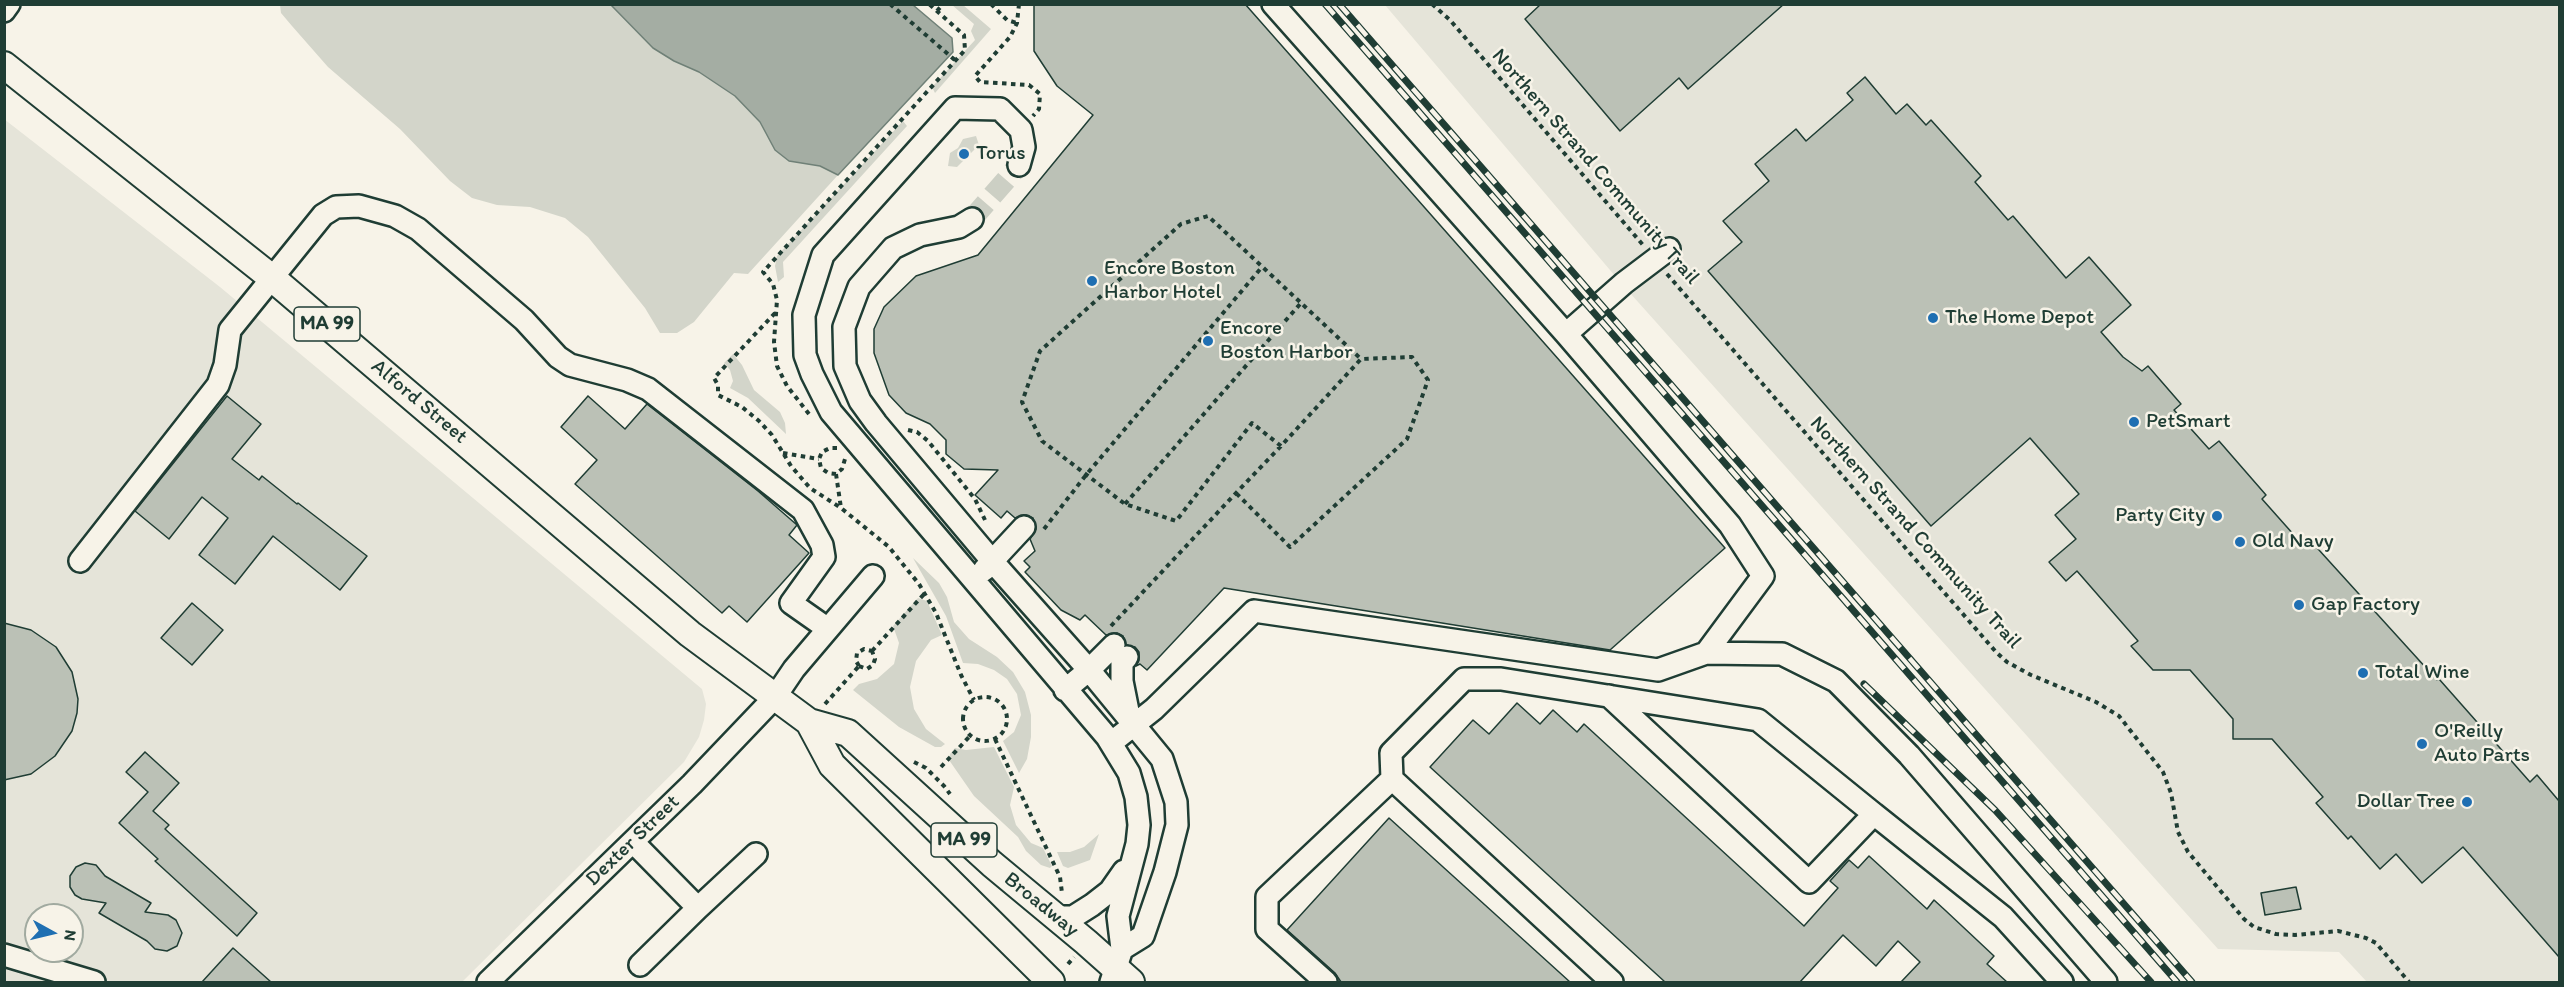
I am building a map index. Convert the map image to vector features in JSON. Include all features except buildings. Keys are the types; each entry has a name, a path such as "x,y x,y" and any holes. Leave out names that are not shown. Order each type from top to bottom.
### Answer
{"main road":[{"name":"Alford Street","path":"4,65 272,278 690,634 775,696"},
{"name":"Broadway","path":"775,696 817,713 848,733 992,864 1120,971"},
{"name":"Broadway","path":"817,713 832,765 1051,982"}],"street":[{"path":"4,10 9,4"},
{"path":"1273,4 1566,334 1730,525 1763,576 1706,653"},
{"path":"1018,165 1024,147 1020,130 1000,108 955,108 823,255 804,315 805,355 831,412 1111,743 1129,773 1136,797 1139,825 1137,844 1118,916 1120,971"},
{"path":"80,561 218,385 225,365 226,341 230,330 323,216 336,207 359,206 370,207 394,216 412,226 524,320 558,357 570,365 627,380 648,389 803,510 822,545 824,557 791,603 828,629"},
{"path":"972,219 959,227 920,235 893,248 859,287 844,327 845,366 860,401 876,423 993,562 1089,670 1162,759 1176,802 1177,825 1165,872 1143,936 1120,971"},
{"path":"1566,334 1624,283 1663,255"},
{"path":"972,580 1032,531"},
{"name":"Dexter Street","path":"488,982 685,791 775,696 794,669 873,576"},
{"path":"1111,743 1254,611 1658,670 1706,653 1782,654 1836,681 1908,755 2106,982"},
{"path":"1065,690 1115,645 1122,663 1122,681 1132,722"},
{"path":"1612,982 1392,779 1391,753 1464,679 1501,679 1758,720 2003,917 2062,982"},
{"path":"1609,696 1809,882 1874,814"},
{"path":"1326,982 1267,929 1267,897 1392,779"},
{"path":"633,842 698,908"},
{"path":"640,965 756,854"},
{"path":"1055,917 1073,917 1101,899 1110,891 1131,860"},
{"path":"4,955 94,982"}],"path":[{"path":"890,4 956,62"},
{"path":"937,11 943,4"},
{"path":"991,4 1007,20 1017,23"},
{"path":"1019,4 1017,23 1010,38 975,76 980,82 1029,85 1040,94 1039,109 1020,130"},
{"name":"Northern Strand Community Trail","path":"1432,4 1450,20 1663,255 1990,646 2007,662 2031,675 2096,702 2119,716 2163,772 2171,793 2178,832 2188,852 2244,919 2254,927 2276,934 2338,931 2366,938 2376,944 2409,982"},
{"path":"1281,446 1252,423 1176,521 1125,504 1042,441 1022,402 1041,351 1181,224 1208,216 1361,359"},
{"path":"1032,531 1086,475 1262,267"},
{"path":"1125,504 1301,303"},
{"path":"776,313 714,378 719,388 718,396 735,403 754,417 772,435 810,488 841,508 889,547 925,593 974,700"},
{"path":"1115,645 1236,493 1361,359 1412,357 1428,380 1407,439 1290,547 1236,493"},
{"path":"836,474 824,471 819,459 822,452 830,448 837,448 842,453 844,465 836,474 841,508"},
{"path":"783,453 819,459"},
{"path":"872,651 925,593"},
{"path":"864,649 872,651 875,659 873,665 867,669 859,666 856,661 857,653 864,649"},
{"path":"817,713 859,666"},
{"path":"985,697 995,699 1006,711 1006,728 994,739 984,742 970,736 964,727 963,717 966,707 974,700 985,697"},
{"path":"941,767 970,736"},
{"path":"994,739 1060,877 1062,893"}],"shaded area":[{"path":"280,5 611,5 653,48 674,61 699,72 735,96 760,122 775,150 789,161 820,166 838,175 748,274 734,273 694,322 677,333 660,333 645,308 588,237 565,218 530,207 497,205 472,198 450,181 400,129 328,67 281,13"},
{"path":"611,5 913,5 952,38 953,52 838,175 820,166 789,161 775,150 760,122 735,96 699,72 674,61 653,48"},
{"path":"952,5 963,5 991,29 935,93 932,87 975,40 971,31 974,24"},
{"path":"1385,5 2559,5 2559,982 2367,982 2339,952 2218,949 1621,283"},
{"path":"4,119 220,287 702,689 706,704 704,720 699,737 684,762 462,982 5,982"},
{"path":"903,121 907,126 783,262 784,277 778,282 775,266 777,256"},
{"path":"976,136 979,145 957,167 948,166 950,153 958,148 963,139"},
{"path":"733,354 742,365 754,390 780,412 785,423 786,434 748,398 730,388 733,381 730,370 724,363"},
{"path":"913,558 939,583 947,597 954,622 969,639 997,657 1013,672 1025,692 1031,715 1031,737 1027,759 1019,773 1003,741 1014,732 1021,715 1017,694 1007,679 994,670 978,664 963,663 946,616"},
{"path":"918,598 927,601 942,635 931,640 916,661 910,687 914,709 926,729 945,744 941,747 935,747 899,727 853,690 859,684 877,679 894,664 899,643 893,626"},
{"path":"994,747 1014,787 1010,805 1016,825 1031,843 1043,848 1052,866 1050,868 1041,865 1026,851 1018,837 974,796 949,760 955,748 966,750"},
{"path":"1099,834 1090,860 1068,868 1063,866 1057,852 1070,852 1084,847"}],"tunnel":[{"path":"972,219 1019,165"}],"railway":[{"path":"1325,4 2177,982"},
{"path":"1339,4 2192,982"},
{"path":"1864,684 1995,810 2151,982"}],"place":[{"name":"Torus","path":"964,154"},
{"name":"Encore Boston Harbor Hotel","path":"1092,281"},
{"name":"The Home Depot","path":"1933,318"},
{"name":"Encore Boston Harbor","path":"1208,341"},
{"name":"PetSmart","path":"2134,422"},
{"name":"Party City","path":"2217,516"},
{"name":"Old Navy","path":"2240,542"},
{"name":"Gap Factory","path":"2299,605"},
{"name":"Total Wine","path":"2363,673"},
{"name":"O'Reilly Auto Parts","path":"2422,744"},
{"name":"Dollar Tree","path":"2467,802"}]}
